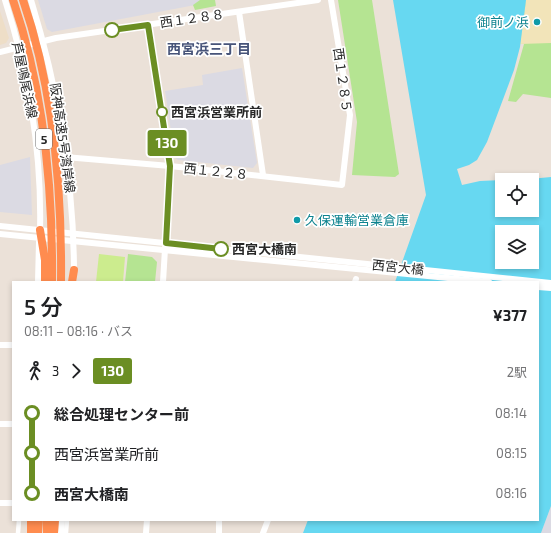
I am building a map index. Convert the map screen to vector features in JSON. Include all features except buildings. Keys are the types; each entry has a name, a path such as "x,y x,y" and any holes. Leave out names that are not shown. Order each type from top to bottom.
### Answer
{"highway":[{"name":"阪神高速5号湾岸線","path":"13,0 32,71 44,138 51,212 52,281"},
{"name":"阪神高速5号湾岸線","path":"23,0 41,68 53,138 60,212 61,281"},
{"path":"41,236 45,260 45,281"},
{"path":"73,281 74,270"},
{"path":"31,533 32,521"},
{"path":"38,533 39,521"},
{"path":"47,533 48,521"},
{"path":"54,521 54,533"}],"street":[{"name":"芦屋鳴尾浜線","path":"5,0 18,47 35,130 40,181 41,236 38,281"},
{"name":"芦屋鳴尾浜線","path":"31,0 43,41 65,157 73,234 74,270"},
{"name":"西１２８８","path":"0,52 43,41 318,0"},
{"name":"西１２８５","path":"331,0 350,115 342,185"},
{"path":"239,12 263,175"},
{"path":"148,25 170,166 163,281"},
{"name":"西１２２８","path":"65,157 263,175 342,185"},
{"path":"0,226 41,236 73,241 165,251 364,267"},
{"path":"0,234 41,236 73,234 166,243 364,267"},
{"name":"西宮大橋","path":"364,267 481,281"},
{"name":"西宮大橋","path":"364,267 528,281"},
{"name":"西宮大橋","path":"539,282 551,283"},
{"path":"539,287 551,288"},
{"path":"0,344 12,345"},
{"path":"0,424 12,424"},
{"path":"0,502 12,503"},
{"path":"18,533 19,521"},
{"path":"54,521 58,533"},
{"path":"61,533 62,521"},
{"path":"66,533 67,521"},
{"path":"146,533 147,521"},
{"path":"219,521 219,533"},
{"path":"263,533 268,521"}],"shaded area":[{"path":"38,0 206,0 206,3 52,32 47,29"},
{"path":"0,11 9,38 6,43 0,45"},
{"path":"242,68 257,163 253,168 178,160 175,158 165,91 203,85 202,75"},
{"path":"30,157 32,215 0,212 0,165"},
{"path":"551,506 551,533 541,533"}],"green space":[{"path":"200,0 215,0 216,6 195,10 193,5"},
{"path":"338,0 372,0 399,174 395,177 352,175 357,122"},
{"path":"526,0 551,0 551,98 523,94 516,102 508,101 524,44 520,44"},
{"path":"99,254 125,257 123,281 96,281"},
{"path":"128,254 152,257 157,262 155,281 125,281"}],"sand":[{"name":"御前ノ浜","path":"526,0 551,0 551,43 520,44"}],"water":[{"path":"393,0 526,0 520,47 514,70 487,142 477,160 469,165 457,169 462,185 480,181 495,180 495,217 539,217 539,178 551,177 551,506 541,533 303,533 308,521 539,521 539,281 395,281 426,195"}],"bus line":[{"name":"130","path":"112,30 148,25 170,166 166,243 221,249"}],"place":[{"name":"御前ノ浜","path":"537,22"},
{"name":"西宮浜営業所前","path":"162,112"},
{"name":"久保運輸営業倉庫","path":"297,220"},
{"name":"西宮大橋南","path":"221,249"}],"district":[{"name":"西宮浜三丁目","path":"209,48"}]}
